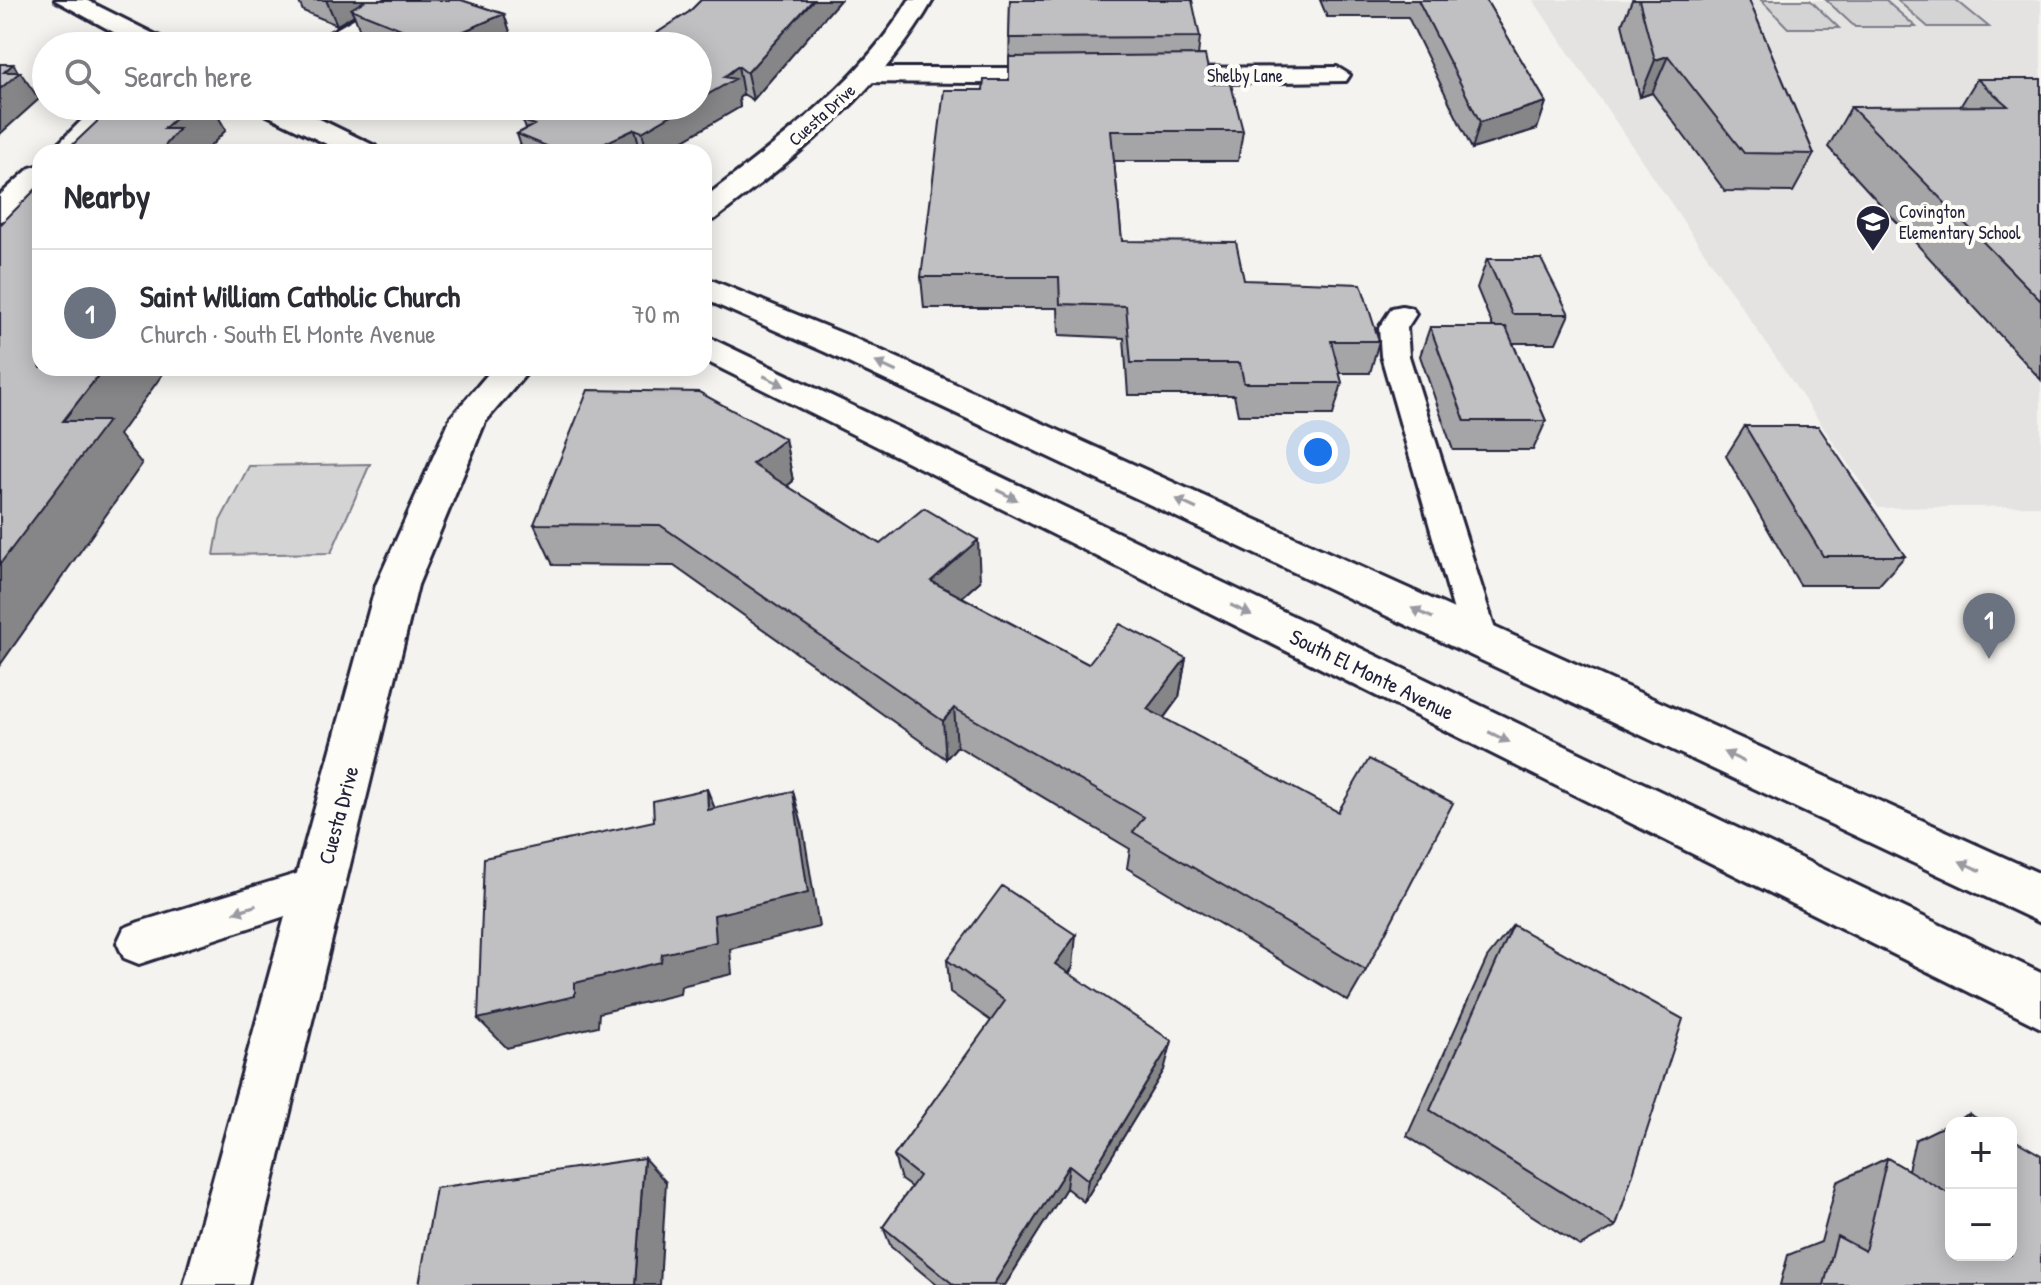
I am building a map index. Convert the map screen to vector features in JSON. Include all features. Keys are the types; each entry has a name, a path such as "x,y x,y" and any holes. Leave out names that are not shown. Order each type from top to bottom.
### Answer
{"main road":[{"path":"67,0 131,32"},
{"path":"346,32 404,0"},
{"name":"Cuesta Drive","path":"712,207 765,166 865,76 921,0"},
{"name":"Shelby Lane","path":"1131,76 1337,75"},
{"path":"865,76 1099,76"},
{"path":"72,144 97,120"},
{"path":"300,120 349,144"},
{"path":"0,212 32,182"},
{"path":"712,290 837,344 2041,899"},
{"name":"South El Monte Avenue","path":"712,350 2041,1001"},
{"name":"Cuesta Drive","path":"216,1285 397,585 436,487 469,417 506,376"}],"lane":[{"path":"1402,314 1393,328 1395,356 1480,639"},
{"path":"139,943 319,886"}],"shaded area":[{"name":"Covington Elementary School","path":"1533,0 2041,0 2041,506 1878,508"},
{"path":"1761,0 1810,0 1839,28 1788,28"},
{"path":"1826,0 1885,0 1916,27 1855,27"},
{"path":"1897,0 1956,0 1989,27 1928,27"},
{"path":"370,464 331,553 214,555 220,521 249,466"}],"building":[{"path":"366,0 461,0 504,14 462,32 408,32 351,9"},
{"path":"701,0 813,0 747,73 738,66 724,77 735,79 712,92 712,32 658,32"},
{"path":"1010,0 1192,0 1200,37 1009,38"},
{"path":"1418,0 1486,0 1546,102 1480,122"},
{"path":"1639,0 1749,0 1814,154 1744,153 1668,56 1655,60"},
{"path":"1205,55 1211,84 1231,84 1243,131 1111,131 1122,241 1236,242 1244,280 1361,284 1379,341 1331,341 1342,383 1244,383 1240,363 1131,363 1126,306 1060,304 1059,277 921,277 944,90 983,90 984,80 1009,80 1009,57"},
{"path":"0,64 13,64 4,72 20,72 0,89"},
{"path":"1977,79 2041,79 2041,301 1851,107 2008,106"},
{"path":"99,120 173,120 164,129 179,129 167,144 73,144"},
{"path":"663,120 642,132 635,129 603,144 541,144 517,134 534,125 523,121"},
{"path":"32,193 32,376 98,376 63,421 108,421 0,564 0,225"},
{"path":"1487,259 1541,259 1569,314 1512,314"},
{"path":"1430,327 1506,327 1546,421 1465,421"},
{"path":"588,390 699,392 785,439 752,464 880,544 924,508 978,540 931,581 1088,664 1120,624 1186,658 1147,709 1338,812 1369,759 1453,803 1366,970 1133,832 1144,817 954,708 943,721 660,525 534,524"},
{"path":"1745,426 1818,426 1905,556 1823,556"},
{"path":"707,789 708,810 793,791 808,893 714,915 716,942 662,954 661,962 575,983 575,996 478,1019 484,858 654,821 653,801"},
{"path":"1002,886 1076,935 1055,964 1172,1041 1088,1180 1069,1165 993,1285 954,1285 883,1227 919,1176 894,1156 1005,1001 947,960"},
{"path":"1513,925 1683,1019 1616,1226 1430,1110"},
{"path":"2017,1141 2041,1155 2041,1285 1824,1285 1837,1236 1865,1251 1887,1158 1945,1192 1945,1261 2017,1261"},
{"path":"644,1158 635,1285 419,1285 436,1188"}],"place":[{"name":"Covington Elementary School","path":"1873,253"},
{"name":"Saint William Catholic Church","path":"1989,659"}]}
